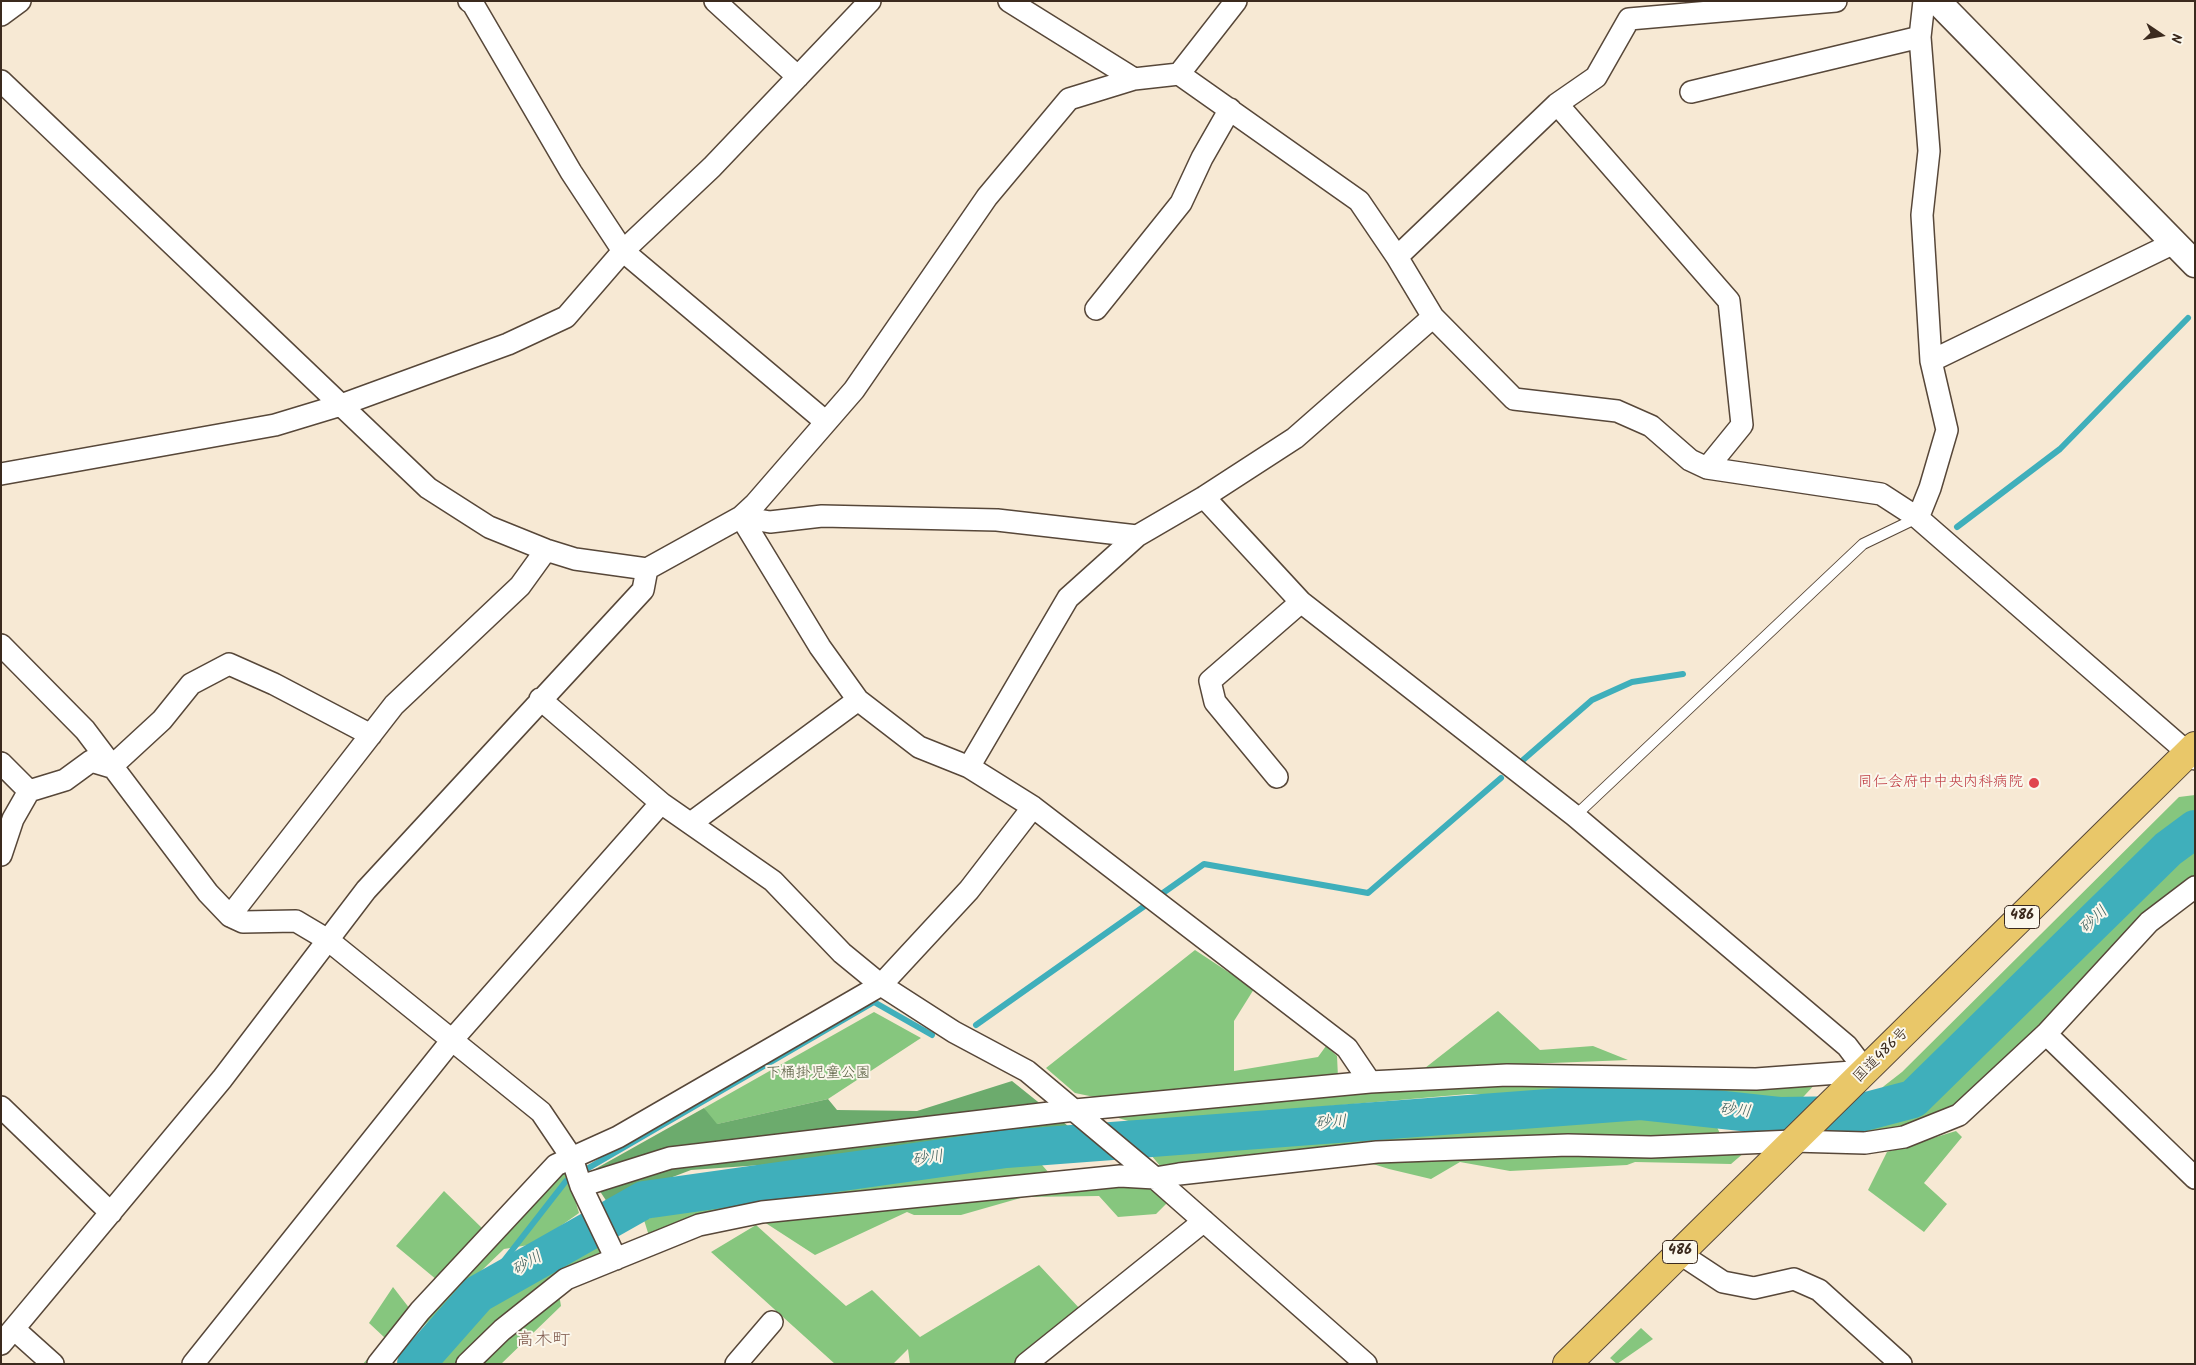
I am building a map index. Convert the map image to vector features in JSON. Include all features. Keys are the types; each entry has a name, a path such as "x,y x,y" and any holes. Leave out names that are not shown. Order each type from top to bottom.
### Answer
{"highway":[{"name":"国道486号","path":"1567,1364 1793,1141 2193,753"}],"street":[{"path":"1,15 20,1"},
{"path":"470,1 571,172 623,251 826,422"},
{"path":"715,1 798,77"},
{"path":"1,474 275,425 341,405 508,344 566,317 623,251 712,167 870,1"},
{"path":"1009,1 1134,79"},
{"path":"1179,74 1236,1"},
{"path":"1397,257 1557,104 1596,77 1629,18 1836,1"},
{"path":"1918,518 1930,488 1947,430 1931,361 1922,215 1929,150 1920,37 1924,1"},
{"path":"1937,1 2195,264"},
{"path":"1692,92 1920,37"},
{"path":"1,80 428,488 489,527 546,550 575,560 647,569 741,516 755,504 854,390 987,197 1069,99 1134,79 1179,74 1359,201 1397,257 1432,317 1514,399 1617,411 1651,426 1690,460 1707,468 1881,494 1918,518 2193,753"},
{"path":"1557,104 1729,301 1742,425 1707,468"},
{"path":"1096,309 1181,204 1202,158 1230,109"},
{"path":"1931,361 2174,243"},
{"path":"969,767 1068,598 1136,536 1204,497 1295,438 1432,317"},
{"path":"581,1186 670,1158 1074,1110 1370,1082 1507,1075 1858,1079 1847,1046 1575,816 1301,602 1204,497"},
{"path":"741,516 770,522 822,516 997,520 1136,536"},
{"path":"741,516 820,647 858,700 919,747 969,767 1033,807 1347,1048 1370,1082"},
{"path":"230,916 394,705 520,586 546,550"},
{"path":"53,1364 8,1337 222,1079 366,890 540,699 643,590 647,569"},
{"path":"1277,777 1215,702 1210,680 1301,602"},
{"path":"1,645 84,730 208,893 230,916 243,922 296,921 328,940 541,1112 572,1158 581,1186 616,1259"},
{"path":"111,767 162,720 191,684 229,664 274,684 371,735"},
{"path":"540,699 661,803 773,881 842,952 881,985 954,1032 1027,1071 1156,1178 1366,1364"},
{"path":"691,824 858,700"},
{"path":"1,855 13,819 29,792 65,780 91,761 111,767"},
{"path":"1,763 29,792"},
{"path":"193,1364 452,1040 661,803"},
{"path":"378,1364 420,1311 556,1165 618,1138 881,985 969,890 1033,807"},
{"path":"467,1364 502,1330 566,1279 700,1225 762,1212 1120,1176 1156,1178 1376,1152 1568,1145 1651,1147 1793,1141 1865,1143 1904,1137 1959,1115 2046,1034 2149,922 2195,887"},
{"path":"2046,1034 2195,1178"},
{"path":"1,1107 111,1213"},
{"path":"1026,1364 1204,1221"},
{"path":"1680,1253 1723,1282 1754,1288 1794,1279 1819,1290 1901,1364"},
{"path":"736,1364 772,1322"}],"lane":[{"path":"1575,816 1863,544 1918,518"}],"green space":[{"path":"2195,795 2195,875 2141,917 2037,1030 1958,1104 1906,1129 1836,1133 1884,1086 1902,1072 2179,797"},
{"path":"1195,950 1254,989 1234,1021 1234,1071 1318,1057 1326,1046 1337,1056 1338,1077 1104,1099 1075,1093 1046,1068"},
{"path":"1498,1011 1540,1050 1593,1046 1628,1060 1425,1068"},
{"name":"下桶掛児童公園","path":"874,1012 921,1038 828,1099 713,1125 704,1108"},
{"path":"1012,1081 1068,1126 1019,1141 859,1158 691,1170 607,1202 588,1173 704,1108 717,1124 828,1099 837,1110 917,1111"},
{"path":"1511,1081 1818,1081 1792,1109 1645,1094 1468,1094 1135,1123 1105,1114"},
{"path":"1667,1110 1717,1127 1722,1138 1161,1167 1151,1155 1382,1130"},
{"path":"1956,1131 1962,1137 1924,1183 1947,1204 1924,1232 1868,1190 1887,1152"},
{"path":"1745,1152 1731,1164 1635,1162 1627,1165 1510,1171 1460,1162 1431,1179 1357,1159"},
{"path":"1036,1158 1049,1173 1147,1184 1167,1203 1156,1214 1118,1217 1099,1196 1024,1197 961,1215 914,1215 907,1212 815,1255 744,1209 649,1236 644,1220 682,1208 785,1191"},
{"path":"565,1166 579,1213 535,1244 504,1249 404,1345 424,1314"},
{"path":"444,1191 483,1229 437,1280 396,1246"},
{"path":"756,1225 846,1306 872,1290 920,1337 1039,1265 1081,1310 1014,1364 910,1364 908,1349 893,1364 835,1364 711,1252"},
{"path":"594,1238 604,1258 559,1294 561,1306 501,1364 438,1364 487,1297"},
{"path":"393,1287 410,1309 370,1364 363,1364 385,1338 369,1323"},
{"path":"1641,1328 1653,1339 1617,1364 1610,1358"}],"waterway":[{"path":"1957,527 2060,449 2188,318"},
{"path":"1523,760 1592,700 1632,682 1683,674"},
{"path":"976,1025 1204,864 1368,893 1501,778"},
{"name":"砂川","path":"416,1364 478,1294 644,1200 1006,1149 1641,1101 1779,1116 1852,1115 1913,1099 2168,849 2195,829"},
{"path":"478,1294 566,1181 874,1002 932,1035"}],"place":[{"name":"同仁会府中中央内科病院","path":"2034,783"}],"district":[{"name":"高木町","path":"543,1342"}]}
